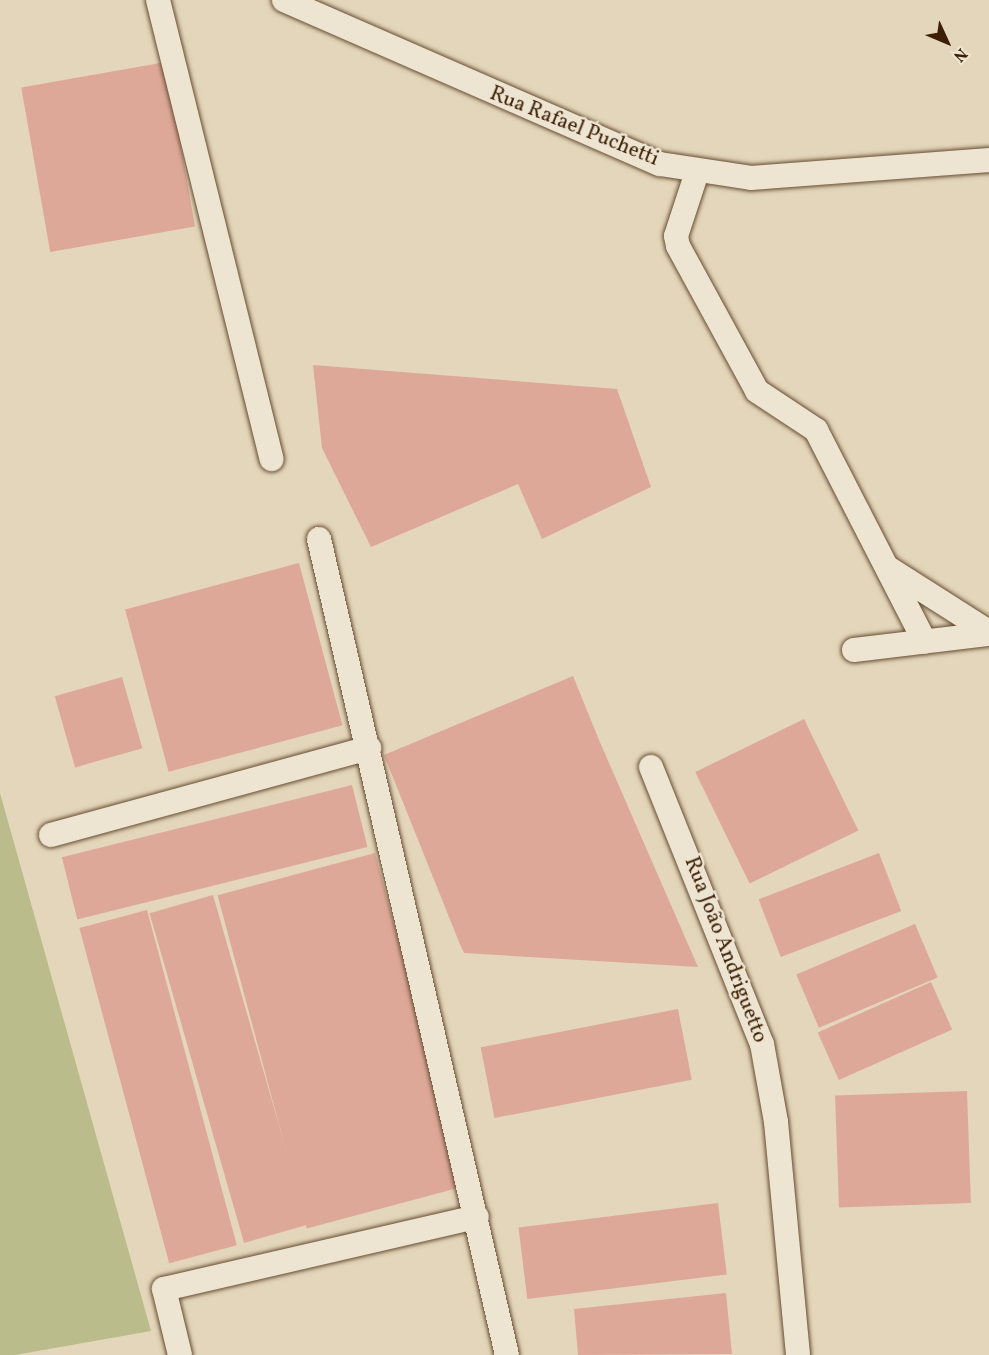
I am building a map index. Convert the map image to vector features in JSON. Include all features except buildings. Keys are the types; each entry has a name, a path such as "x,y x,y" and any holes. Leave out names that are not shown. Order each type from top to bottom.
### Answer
{"street":[{"path":"158,0 272,459"},
{"name":"Rua Rafael Puchetti","path":"284,0 599,141 697,172 787,177 989,160"},
{"path":"697,172 676,236 678,246 757,391 816,430 925,642"},
{"path":"319,539 369,748 507,1355"},
{"path":"886,567 989,633"},
{"path":"854,650 989,633"},
{"path":"51,835 369,748"},
{"name":"Rua João Andriguetto","path":"651,767 762,1044 776,1122 798,1355"},
{"path":"180,1355 164,1289 477,1217"}],"green space":[{"path":"0,793 151,1331 15,1355 0,1355"}]}
